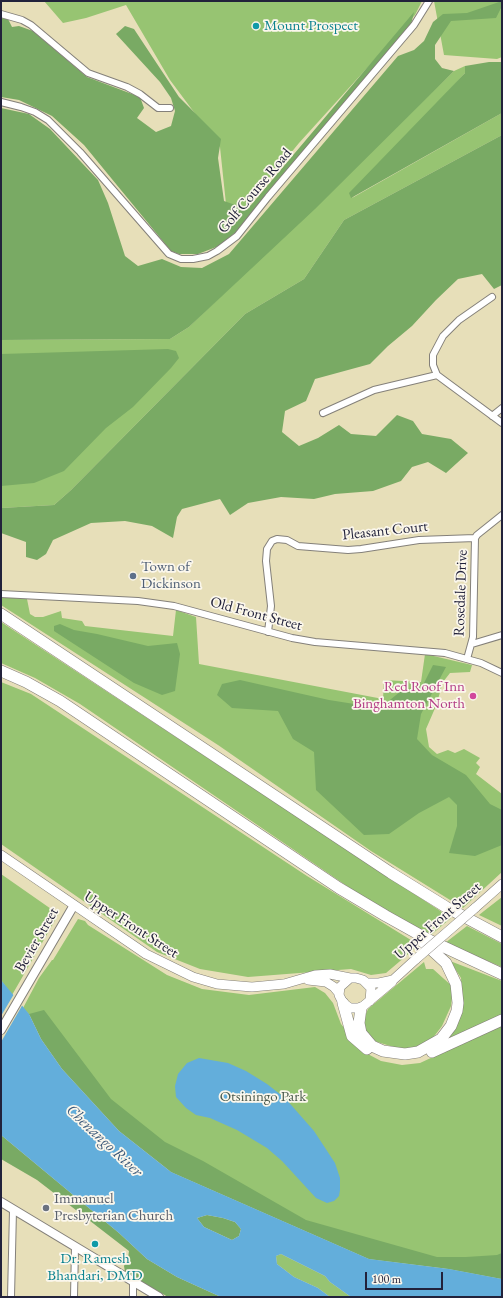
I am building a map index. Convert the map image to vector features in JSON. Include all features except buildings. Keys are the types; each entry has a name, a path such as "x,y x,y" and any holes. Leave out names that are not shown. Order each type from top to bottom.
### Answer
{"highway":[{"path":"1,614 391,873 446,907 502,937"},
{"path":"1,671 26,682 60,701 339,888 410,930 502,974"},
{"path":"361,1008 359,1024 361,1033 372,1046 383,1051 405,1054 418,1052 441,1039 451,1026 458,1003 454,977 446,963 410,930"},
{"path":"341,998 352,1036 363,1046 378,1055 403,1060 426,1055 502,1020"}],"main road":[{"name":"Upper Front Street","path":"1,855 146,954 193,977 217,984 252,987 273,986 305,979 326,982 350,1008 361,1008 370,1001 502,884"},
{"name":"Upper Front Street","path":"305,979 307,976 323,974 360,978 368,983 379,983 392,980"},
{"path":"341,998 342,984 350,978"},
{"path":"368,983 371,992 370,1001"}],"street":[{"name":"Golf Course Road","path":"1,102 35,112 60,131 169,254 181,258 193,259 208,256 218,251 237,236 268,197 414,25 428,1"},
{"path":"1,14 22,20 31,25 88,73 127,87 140,94 158,108 170,108"},
{"path":"492,297 459,320 443,336 433,355 433,365 437,375 502,423"},
{"path":"323,413 374,390 437,375"},
{"path":"492,416 502,408"},
{"name":"Rosedale Drive","path":"467,659 472,644 476,538 477,535 502,515"},
{"name":"Pleasant Court","path":"268,632 271,606 266,561 267,549 272,541 277,539 287,540 298,546 361,550 419,540 476,538"},
{"name":"Old Front Street","path":"1,594 138,602 174,606 268,632 315,642 439,652 467,659 502,673"},
{"path":"472,644 502,636"},
{"name":"Bevier Street","path":"1,1030 74,905"},
{"path":"1,1202 159,1297"},
{"path":"11,1297 14,1210"},
{"path":"74,1297 75,1247"},
{"path":"133,1281 133,1297"}],"green space":[{"path":"44,1 422,1 415,15 299,143 243,211 226,204 220,147 170,80 126,5 86,18 63,23"},
{"path":"434,1 502,1 502,57 497,59 444,55"},
{"path":"502,1 502,6 496,18 451,21 435,45 435,59 442,68 454,71 315,209 189,327 170,339 1,340 1,108 29,114 50,129 98,180 108,203 125,256 138,266 162,259 181,267 202,268 229,254 398,56 414,50 424,41 433,22 443,14 467,13"},
{"path":"414,12 411,25 263,198 242,227 219,246 198,254 179,254 171,251 84,145 52,116 19,100 1,97 1,18 8,19 12,27 19,26 33,31 87,77 140,97 144,108 137,118 156,132 171,126 175,111 171,98 160,82 116,34 125,26 134,29 179,97 221,139 218,158 224,201 241,207 251,205"},
{"path":"489,62 502,62 502,113 351,198 349,193 465,73 465,66"},
{"path":"465,66 465,73 352,198 502,113 502,135 344,220 304,279 245,314 71,490 54,505 1,508 1,340 170,339 189,327 454,71"},
{"path":"502,135 502,285 494,289 482,274 458,279 412,326 388,346 370,364 315,379 306,401 285,411 282,432 299,446 318,438 339,425 351,434 376,436 397,415 413,421 422,434 451,439 468,453 446,473 428,462 412,467 401,481 373,491 335,494 314,499 281,497 248,503 230,515 220,499 182,509 177,517 173,538 152,526 125,521 91,523 53,540 46,554 37,560 26,557 26,542 1,533 1,508 54,505 71,490 245,314 304,279 344,220"},
{"path":"168,349 176,351 179,358 171,368 133,407 106,428 64,471 34,483 1,486 1,354"},
{"path":"1,597 27,599 30,614 35,617 43,617 61,611 62,618 82,621 85,626 173,636 176,610 196,617 199,664 383,699 384,680 421,682 425,654 472,665 470,672 450,673 443,682 436,706 426,729 429,747 437,754 448,750 455,753 464,749 480,758 476,763 480,767 476,774 502,794 502,872 463,908 371,851 218,745 1,605"},
{"path":"1,622 451,918 431,935 363,897 80,704 35,678 1,663"},
{"path":"60,624 74,630 148,646 177,643 180,654 175,691 162,695 134,683 54,631 54,626"},
{"path":"433,665 446,667 421,714 417,739 432,755 466,775 490,804 502,810 502,845 475,856 449,853 457,826 457,805 449,797 419,813 389,834 364,835 316,790 314,752 293,739 278,711 232,708 217,695 222,684 240,680 329,700 367,706 385,704 401,691 423,685"},
{"path":"1,682 31,694 307,876 419,945 386,973 371,975 351,969 248,977 200,969 157,952 1,844"},
{"path":"1,874 54,911 58,911 57,917 12,995 1,980"},
{"path":"502,897 502,926 479,915 484,911"},
{"name":"Otsiningo Park","path":"78,919 85,921 88,925 167,975 202,989 249,995 315,987 325,993 333,1003 341,1024 364,1052 381,1061 402,1065 420,1063 502,1025 502,1279 443,1268 369,1259 171,1172 23,1008 39,978 53,960"},
{"path":"467,926 502,944 502,967 445,943"},
{"path":"450,961 502,981 502,1015 442,1043 462,1003 461,978"},
{"path":"424,962 426,969 433,969 453,987 451,1006 442,1026 432,1039 415,1049 397,1048 374,1041 363,1032 363,1021 368,1009"},
{"path":"44,1010 111,1099 165,1142 203,1161 306,1220 437,1257 466,1257 497,1255 502,1253 502,1279 449,1269 369,1259 171,1172 119,1131 62,1069 41,1039 29,1014"},
{"path":"1,1135 119,1233 147,1259 177,1277 221,1297 168,1297 125,1272 124,1266 128,1258 129,1251 37,1180 1,1159"},
{"path":"207,1215 235,1222 241,1229 239,1236 232,1240 204,1227 197,1218"},
{"path":"281,1254 325,1276 330,1282 351,1297 330,1297 318,1288 294,1277 277,1264 276,1256"}],"water":[{"name":"Chenango River","path":"1,980 29,1014 41,1039 62,1069 119,1131 171,1172 369,1259 449,1269 502,1279 502,1297 351,1297 330,1282 325,1276 281,1254 276,1256 277,1264 294,1277 318,1288 330,1297 221,1297 177,1277 147,1259 119,1233 1,1135","holes":["207,1215 235,1222 241,1229 239,1236 232,1240 204,1227 197,1218"]},
{"path":"199,1058 228,1063 246,1071 267,1084 285,1098 314,1131 335,1163 340,1178 340,1190 339,1196 334,1201 327,1203 316,1198 282,1161 267,1148 237,1130 210,1118 196,1115 186,1108 176,1097 175,1086 178,1074 187,1063"}],"pier":[{"path":"14,994 23,1004 1,1042 1,1016"}],"place":[{"name":"Mount Prospect","path":"256,26"},
{"name":"Town of Dickinson","path":"133,576"},
{"name":"Red Roof Inn Binghamton North","path":"473,696"},
{"name":"Immanuel Presbyterian Church","path":"46,1208"},
{"name":"Dr. Ramesh Bhandari, DMD","path":"95,1244"}]}
